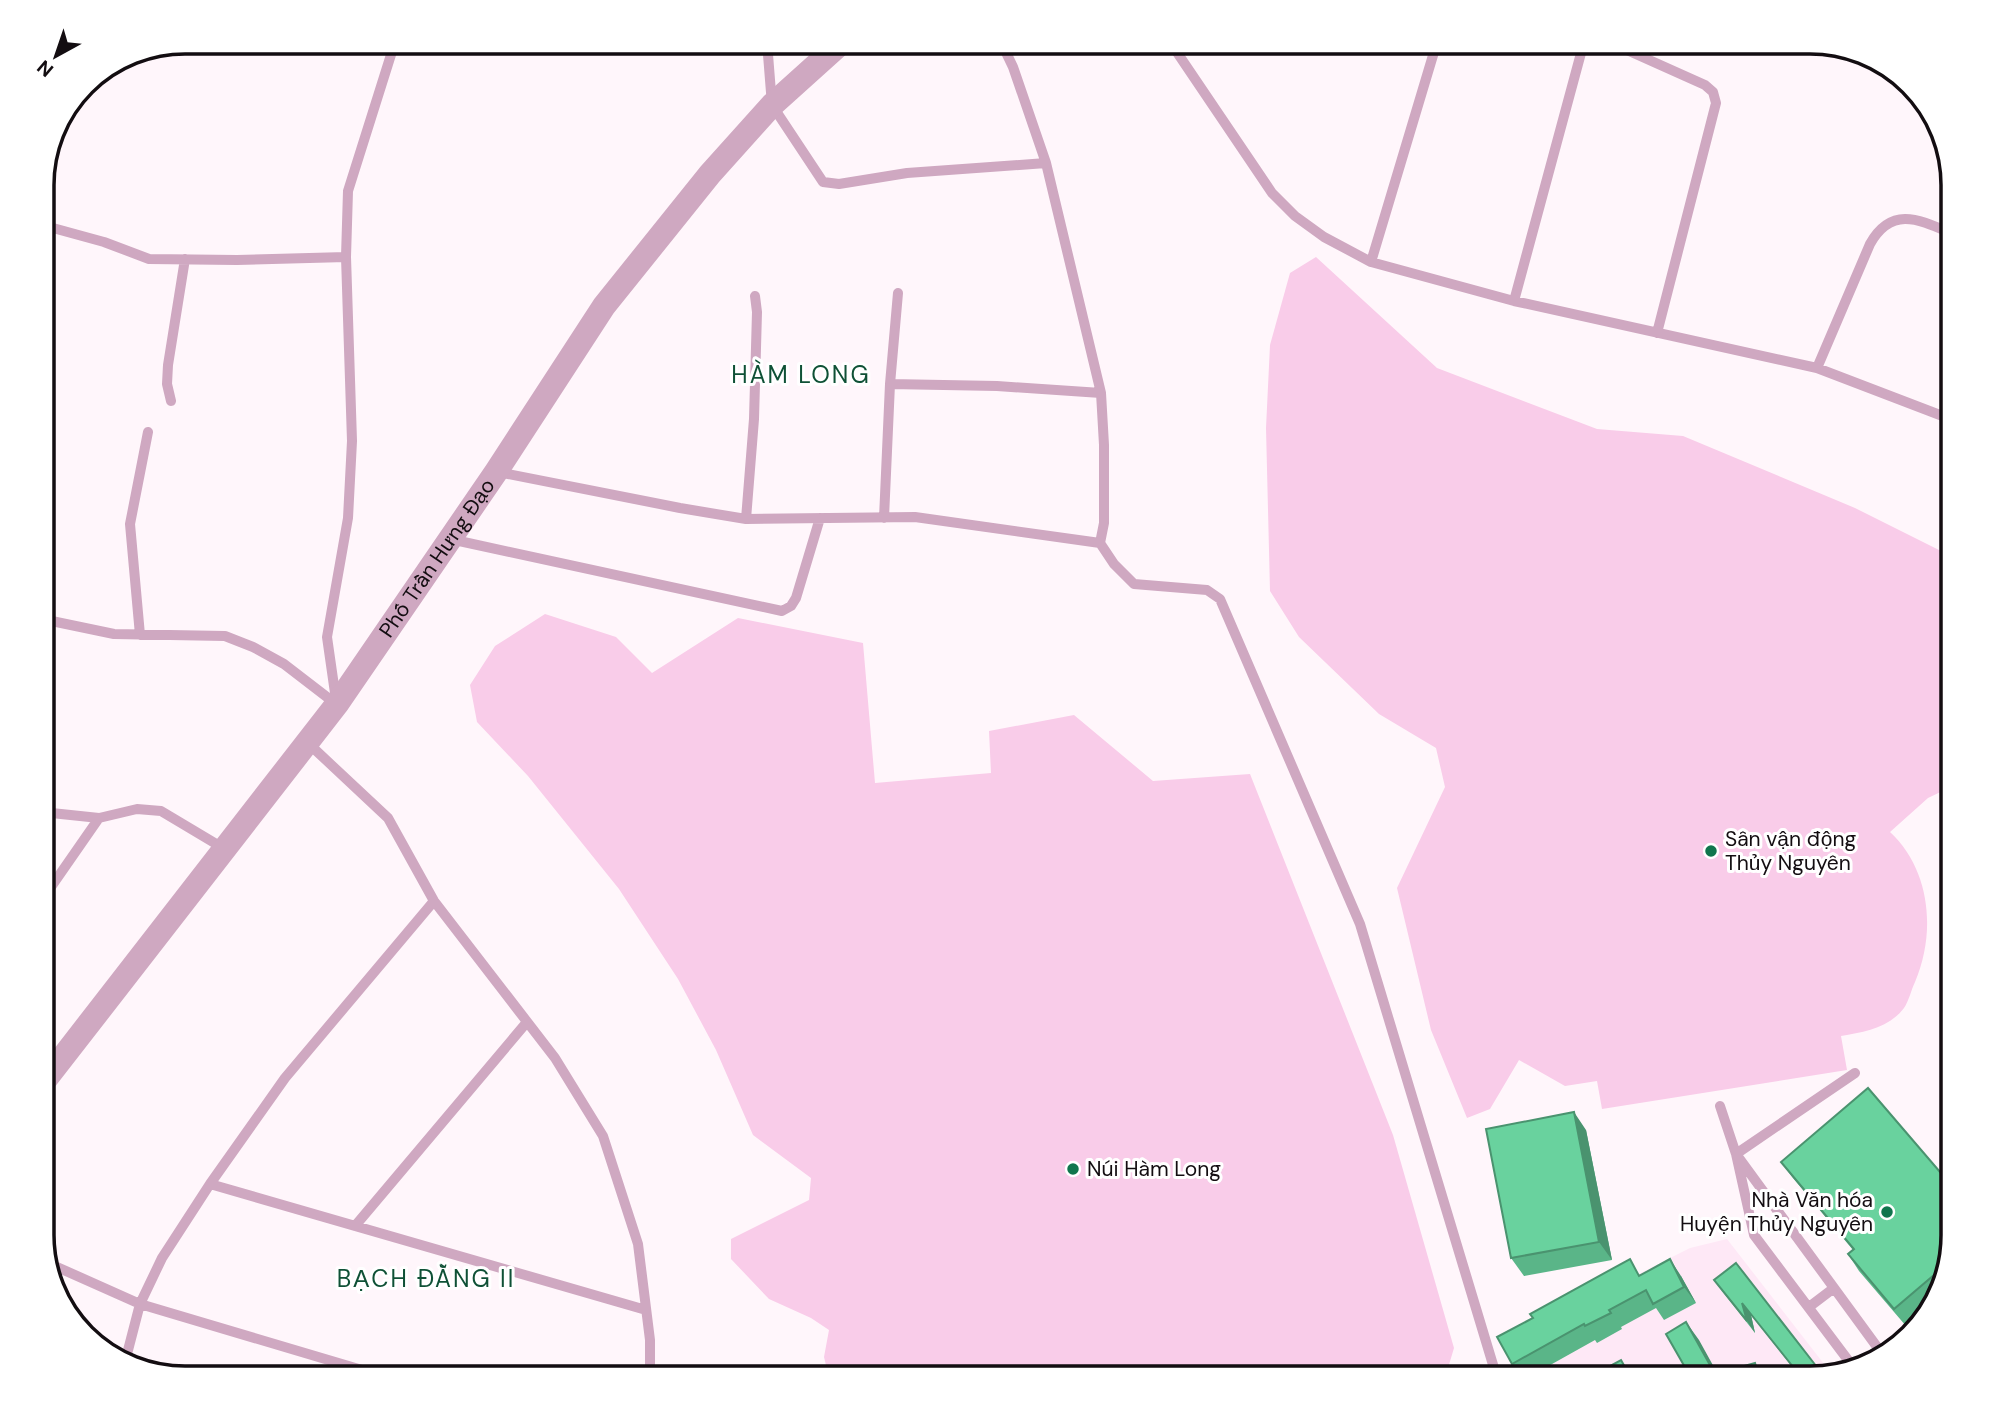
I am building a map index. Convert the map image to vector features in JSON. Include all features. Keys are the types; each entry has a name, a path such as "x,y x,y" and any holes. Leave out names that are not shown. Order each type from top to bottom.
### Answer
{"street":[{"name":"Phố Trần Hưng Đạo","path":"55,1067 337,704 496,472 604,306 710,174 772,105 829,54"}],"lane":[{"path":"337,704 327,637 348,518 352,441 346,257 348,191 391,54"},
{"path":"768,54 772,105 818,176 827,183 839,184 907,173 1046,163"},
{"path":"1007,54 1046,163 1101,393 1104,523 1100,543 1114,564 1134,584 1208,590 1220,599 1224,607 1360,923 1493,1366"},
{"path":"1178,54 1272,193 1295,216 1324,237 1371,262 1514,300 1817,368 1941,415"},
{"path":"1371,262 1433,54"},
{"path":"1514,300 1581,54"},
{"path":"1636,54 1705,85 1713,92 1716,103 1657,333"},
{"path":"1817,368 1870,244 1882,227 1900,219 1913,219 1941,230"},
{"path":"55,229 104,242 149,259 346,257"},
{"path":"171,401 167,384 168,365 185,259"},
{"path":"884,518 890,384 898,293"},
{"path":"746,519 754,419 757,312 755,296"},
{"path":"890,384 997,386 1101,393"},
{"path":"141,635 130,524 148,432"},
{"path":"496,472 746,519 915,517 1100,543"},
{"path":"450,539 782,611 791,606 796,598 820,518"},
{"path":"55,622 114,634 225,636 284,664 337,704"},
{"path":"308,743 388,818 434,901 555,1058 603,1136 638,1244 650,1340 650,1366"},
{"path":"55,813 99,818 136,809 160,811 225,850"},
{"path":"55,881 99,818"},
{"path":"127,1352 140,1304 162,1258 210,1184 285,1078 434,901"},
{"path":"355,1226 527,1022"},
{"path":"1736,1154 1855,1073"},
{"path":"1720,1107 1736,1154 1754,1235 1849,1360"},
{"path":"1736,1154 1877,1347"},
{"path":"210,1184 646,1310"},
{"path":"59,1268 140,1304 349,1366"},
{"path":"1809,1307 1834,1288"}],"shaded area":[{"path":"1316,257 1437,368 1597,429 1683,436 1855,508 1941,551 1941,792 1928,798 1890,832 1904,847 1921,883 1926,903 1926,943 1922,963 1907,1002 1898,1015 1876,1028 1841,1036 1847,1070 1602,1109 1597,1081 1565,1086 1519,1060 1490,1109 1467,1118 1431,1030 1397,888 1445,787 1436,748 1379,714 1299,637 1270,591 1266,428 1270,345 1290,273"},
{"path":"545,614 616,637 652,673 738,618 863,643 875,783 991,773 989,731 1074,715 1153,781 1250,774 1393,1135 1454,1348 1449,1366 826,1366 824,1357 829,1330 811,1318 769,1299 731,1259 731,1239 809,1200 811,1178 753,1135 716,1050 678,979 619,889 528,776 477,722 470,685 495,646"},
{"path":"1727,1239 1825,1365 1512,1366 1502,1343 1690,1248"}],"building":[{"name":"Nhà Văn hóa Huyện Thủy Nguyên","path":"1868,1088 1941,1171 1940,1252 1935,1274 1894,1309 1848,1254 1854,1249 1781,1162"},
{"path":"1574,1112 1599,1242 1511,1258 1486,1129"},
{"path":"1630,1259 1639,1276 1670,1259 1684,1287 1653,1304 1646,1290 1609,1310 1611,1313 1585,1326 1584,1324 1512,1364 1497,1337 1533,1318 1530,1314"},
{"path":"1736,1263 1816,1366 1792,1366 1742,1303 1747,1321 1714,1280"},
{"path":"1686,1322 1711,1366 1684,1366 1666,1334"},
{"path":"1621,1360 1624,1366 1610,1366"}],"place":[{"name":"Sân vận động Thủy Nguyên","path":"1711,851"},
{"name":"Núi Hàm Long","path":"1073,1169"},
{"name":"Nhà Văn hóa Huyện Thủy Nguyên","path":"1887,1212"}],"district":[{"name":"HÀM LONG","path":"801,374"},
{"name":"BẠCH ĐẰNG II","path":"426,1278"}]}
